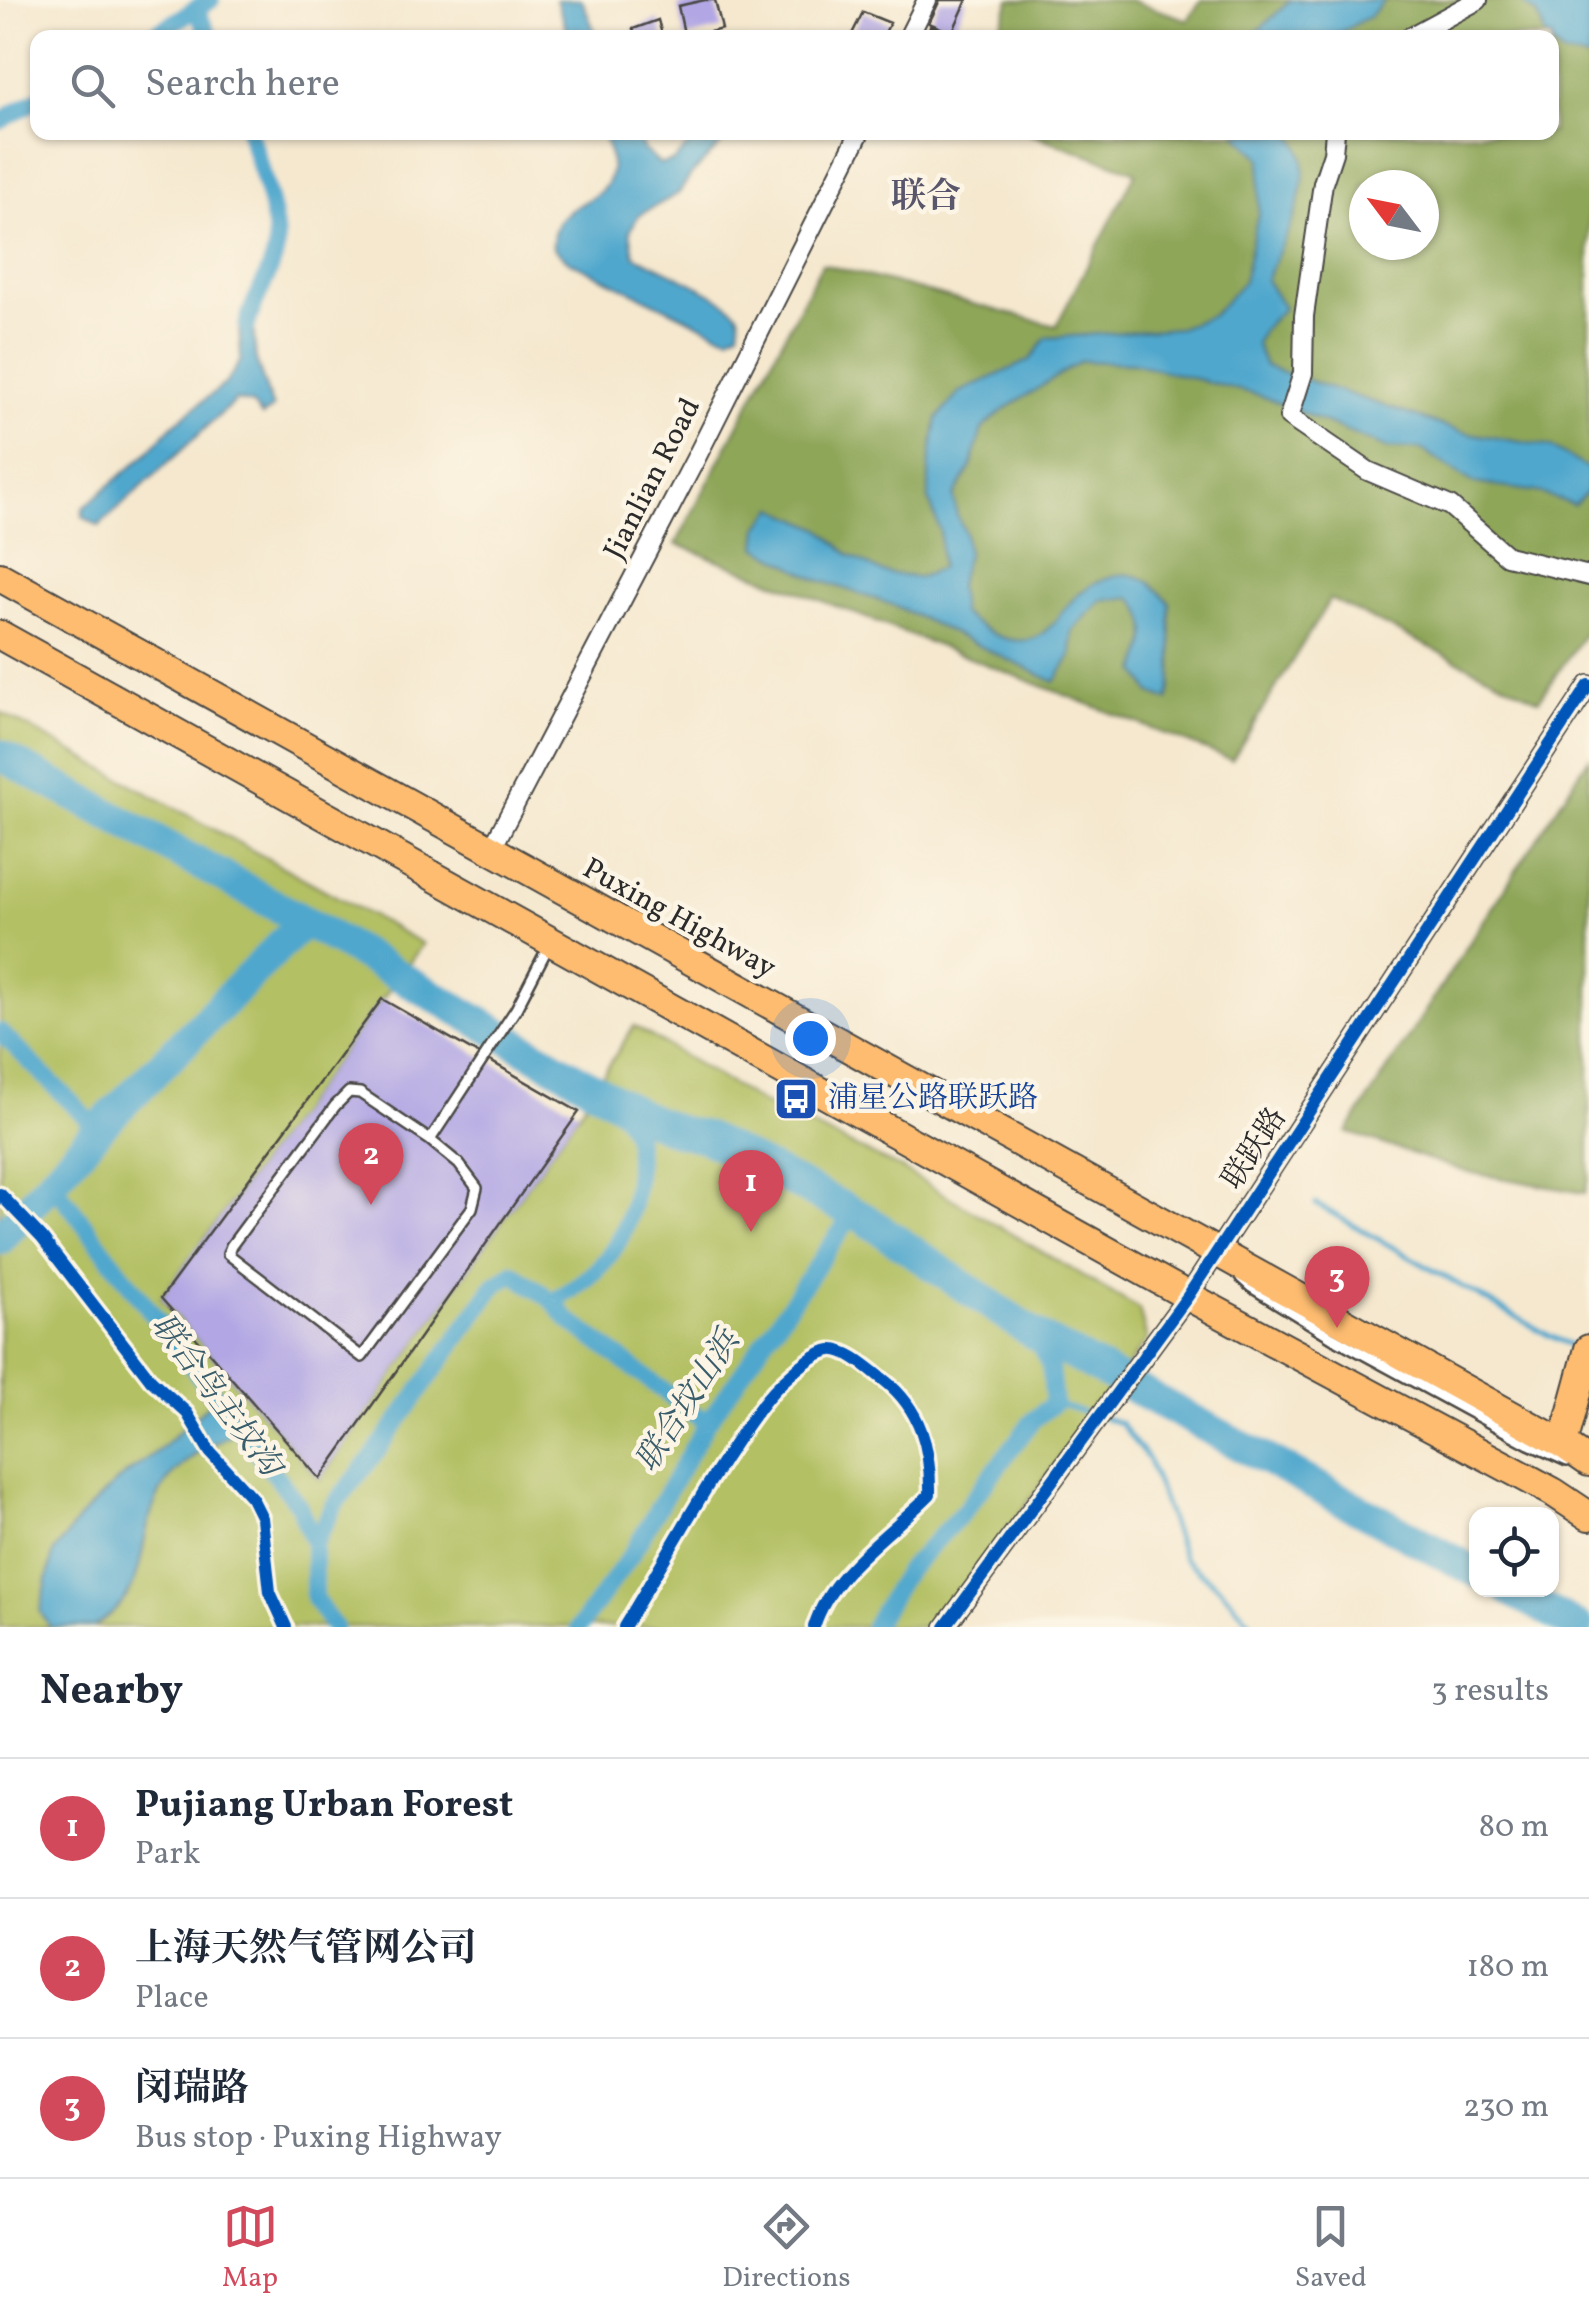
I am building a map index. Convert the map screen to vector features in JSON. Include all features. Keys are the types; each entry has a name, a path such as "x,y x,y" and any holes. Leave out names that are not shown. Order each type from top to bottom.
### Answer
{"main road":[{"name":"Puxing Highway","path":"0,577 1564,1444 1589,1464"},
{"path":"0,635 1188,1296 1553,1492 1589,1516"},
{"path":"1564,1444 1589,1348"}],"street":[{"path":"1423,30 1478,0"},
{"path":"911,30 922,1"},
{"name":"Jianlian Road","path":"491,850 856,140"},
{"path":"1334,140 1323,183 1304,316 1303,373 1289,417 1368,471 1450,506 1508,556 1589,576"},
{"name":"联跃路","path":"945,1627 1188,1296 1589,685"}],"lane":[{"path":"430,1140 516,1009 552,942"},
{"path":"349,1092 360,1093 430,1140 459,1164 477,1188 472,1208 362,1357 228,1254 349,1092"},
{"path":"1217,1252 1251,1287 1332,1337 1529,1444 1589,1464"},
{"path":"1553,1492 1589,1501"}],"green space":[{"path":"1010,0 1129,0 1188,20 1201,0 1589,0 1589,627 1539,700 1330,599 1232,760 676,544 822,264 1056,326 1136,172 1047,140 1559,140 1559,30 999,30"},
{"path":"0,712 423,944 161,1298 320,1479 579,1112 634,1026 762,1103 898,1167 1139,1309 1147,1340 936,1627 0,1627"},
{"path":"1589,758 1589,1178 1585,1193 1466,1172 1347,1132"}],"water":[{"path":"556,0 582,0 594,30 567,30"},
{"path":"1291,0 1385,0 1370,16 1345,30 1259,30"},
{"path":"1519,0 1589,0 1589,59 1563,55 1559,51 1559,30 1543,30 1537,14"},
{"path":"605,140 639,140 660,164 674,161 693,140 725,140 679,193 638,216 630,231 634,255 734,308 739,315 739,331 729,336 719,333 570,262 553,248 560,220 607,183 611,162"},
{"path":"1243,140 1295,140 1304,168 1298,206 1266,280 1284,308 1263,329 1256,344 1265,366 1462,432 1551,447 1589,469 1586,493 1574,505 1537,492 1474,483 1421,449 1386,448 1259,395 1133,363 1081,361 1001,412 982,429 971,467 954,496 967,555 958,584 961,613 1003,638 1032,639 1047,630 1092,585 1114,576 1136,576 1170,603 1172,665 1168,700 1151,693 1137,671 1147,632 1139,606 1131,597 1101,601 1072,631 1071,656 1055,682 893,605 816,579 757,547 759,527 775,508 821,529 848,554 882,572 918,578 941,568 940,531 929,500 929,466 937,419 960,392 1030,360 1046,338 1179,328 1213,315 1243,282 1258,214 1261,158"},
{"path":"253,324 256,360 273,408 262,416 252,404 236,400 99,526 83,517 83,508 144,456 174,424 226,383 241,360 239,328"},
{"path":"218,1396 240,1429 196,1454 168,1480 152,1510 135,1581 126,1597 113,1613 93,1627 51,1627 40,1612 53,1553 84,1513 116,1482 160,1449"}],"building":[{"path":"715,0 722,29 683,30 678,6"},
{"path":"940,0 967,0 953,30 929,23"},
{"path":"863,12 890,23 886,30 854,30"},
{"path":"658,20 661,30 633,30"},
{"path":"382,999 579,1112 320,1479 161,1298"}],"waterway":[{"path":"161,30 211,0"},
{"path":"196,9 206,30"},
{"path":"0,121 30,104"},
{"path":"247,326 276,243 268,194 251,140"},
{"path":"0,755 304,921 639,1114 677,1131 705,1137 864,1218 1035,1335 1469,1568"},
{"name":"联合鸟主坟沟","path":"0,1239 98,1129 304,921"},
{"name":"联合鸟主坟沟","path":"0,1032 98,1129"},
{"path":"314,1544 335,1504 495,1285 513,1273 553,1301 587,1279 612,1252 628,1219 637,1162 634,1133 613,1099"},
{"name":"联合鸟主坟沟","path":"52,1182 299,1506 314,1544 314,1598 334,1627"},
{"path":"1316,1204 1581,1350"},
{"name":"联合坟山浜","path":"579,1627 631,1555 707,1423 854,1212"},
{"path":"553,1301 567,1319 707,1423"},
{"path":"873,1627 905,1573 964,1511 1033,1420 1054,1403 1050,1366 1035,1335"},
{"path":"1054,1403 1093,1415"},
{"path":"1104,1418 1120,1423 1149,1461 1184,1559 1220,1588 1255,1627"},
{"path":"1522,1597 1578,1627"}],"cycle path":[{"path":"945,1627 1188,1296 1589,685"},
{"path":"0,1194 42,1238 151,1380 187,1413 210,1452 252,1498 262,1518 270,1592 286,1627"},
{"path":"624,1627 707,1486 761,1406 803,1365 822,1353 837,1350 866,1366 907,1404 926,1446 930,1494 848,1571 822,1607 814,1627"}],"place":[{"name":"浦星公路联跃路","path":"796,1099"},
{"name":"上海天然气管网公司","path":"371,1205"},
{"name":"Pujiang Urban Forest","path":"751,1232"},
{"name":"闵瑞路","path":"1337,1328"}],"district":[{"name":"联合","path":"926,198"}]}
